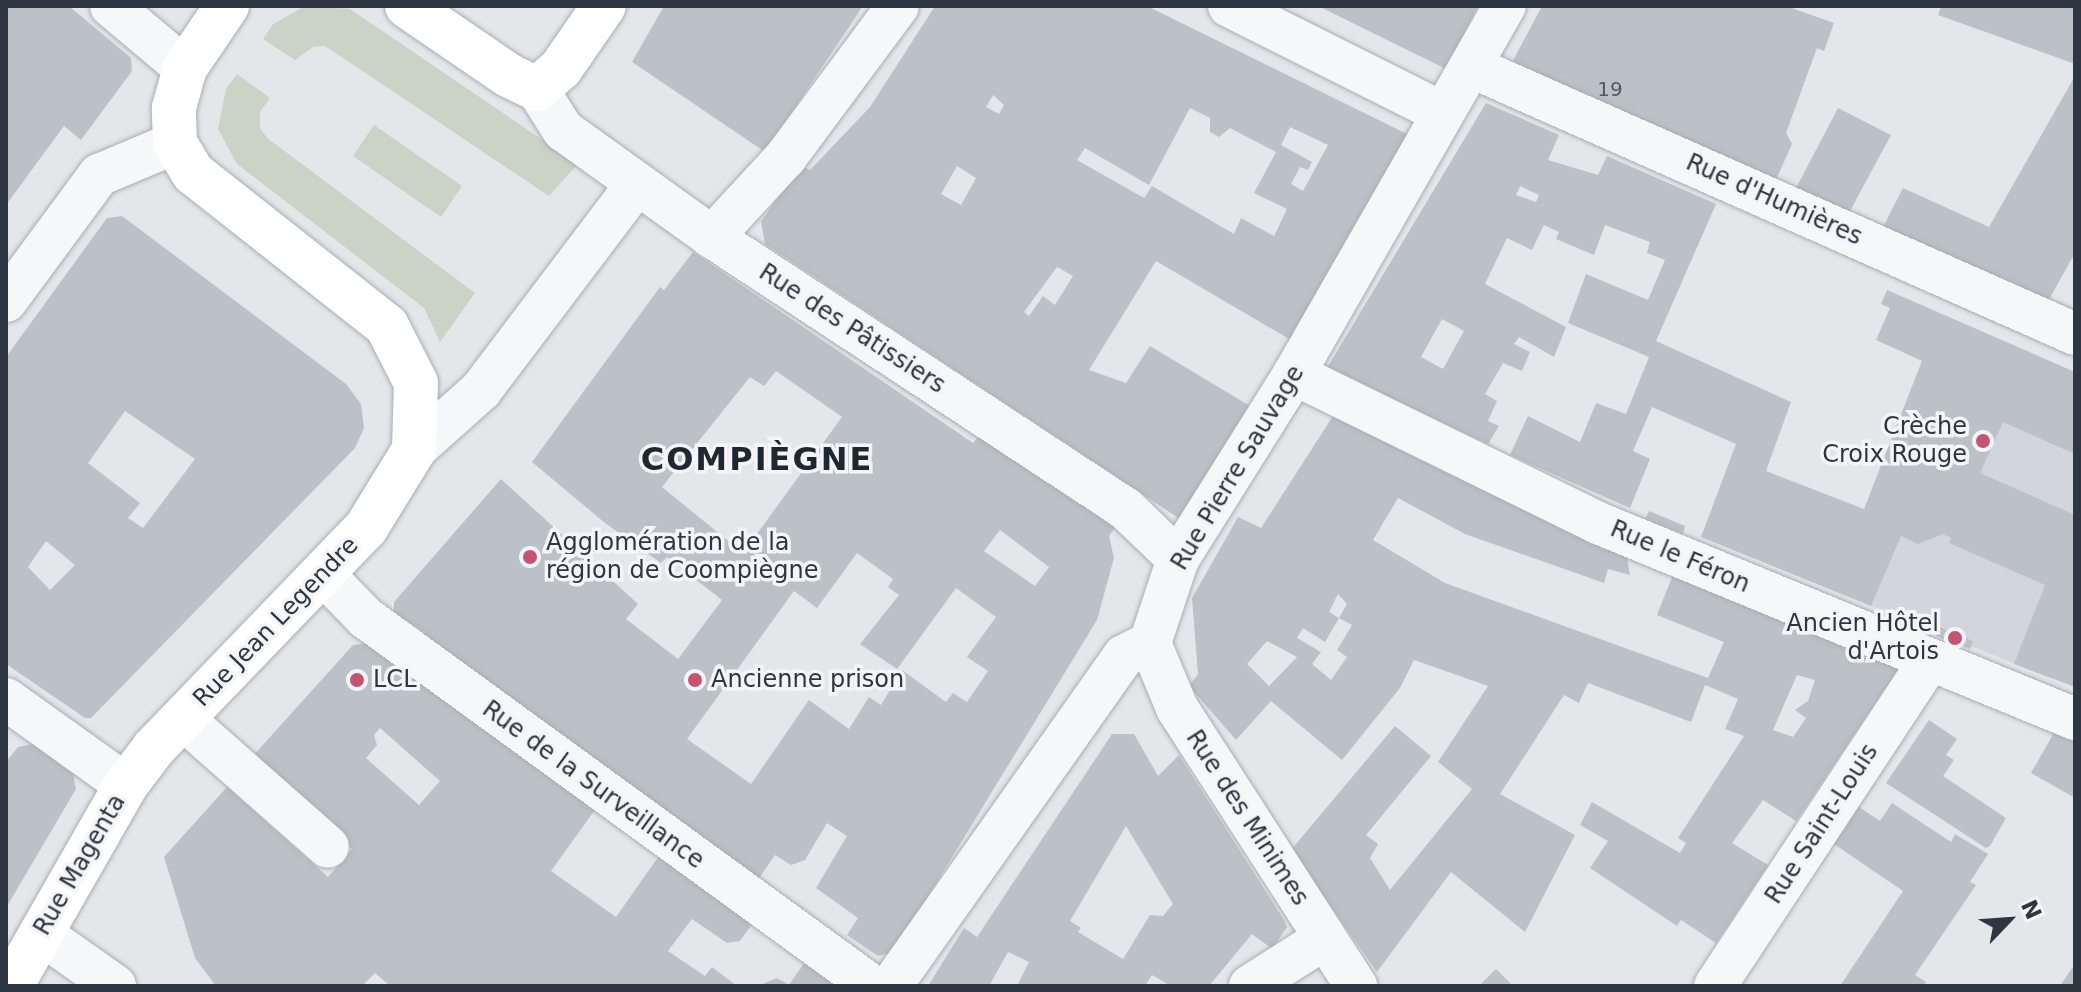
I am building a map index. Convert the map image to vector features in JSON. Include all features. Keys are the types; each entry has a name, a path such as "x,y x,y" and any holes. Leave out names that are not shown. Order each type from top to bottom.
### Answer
{"main road":[{"path":"227,6 185,68 174,108 175,143 193,173 387,326 416,383 414,450"},
{"path":"407,6 508,75 537,89 561,68 604,6"},
{"name":"Rue Jean Legendre","path":"126,785 183,719 366,528 414,450"},
{"name":"Rue Magenta","path":"11,986 126,785"}],"street":[{"path":"111,6 185,68"},
{"path":"712,237 785,158 898,6"},
{"path":"1229,6 1443,113"},
{"name":"Rue Pierre Sauvage","path":"1150,643 1178,559 1294,374 1505,6"},
{"name":"Rue d'Humières","path":"1472,67 2075,334"},
{"name":"Rue des Pâtissiers","path":"537,89 563,130 712,237 1125,508 1178,559"},
{"path":"6,301 99,175 175,143"},
{"path":"414,450 481,390 637,184"},
{"name":"Rue le Féron","path":"1294,374 1598,523 1929,662 2075,719"},
{"name":"Rue de la Surveillance","path":"323,574 391,637 872,986"},
{"path":"891,986 1124,656 1150,643"},
{"name":"Rue des Minimes","path":"1150,643 1177,708 1353,985"},
{"name":"Rue Saint-Louis","path":"1715,986 1929,662"},
{"path":"8,704 126,785"},
{"path":"183,719 328,847"},
{"path":"40,933 115,986"},
{"path":"1250,986 1324,939"}],"shaded area":[{"name":"Crèche Croix Rouge","path":"1922,361 2075,372 2075,601 2052,679 1833,590"}],"green space":[{"path":"305,6 350,9 578,164 549,196 325,46 313,47 295,60 263,39 273,24"},
{"path":"237,74 270,98 260,112 260,128 267,138 475,293 440,342 424,308 237,164 218,129 226,89"},
{"path":"374,125 462,186 441,217 353,156"}],"building":[{"path":"6,6 69,6 131,58 132,71 81,140 64,126 6,205"},
{"path":"664,6 863,6 765,152 632,62"},
{"path":"935,6 1147,6 1413,137 1291,340 1156,261 1089,370 1126,383 1150,346 1250,406 1180,519 765,244 761,221 801,166 810,170 870,107","holes":["993,95 1004,105 999,114 986,107","1190,108 1210,118 1210,132 1219,137 1230,128 1276,152 1254,193 1287,209 1274,236 1241,218 1234,234 1152,186 1144,198 1077,160 1085,148 1149,185","1290,127 1328,145 1303,191 1291,184 1300,167 1308,170 1312,162 1281,145","957,166 976,178 961,205 941,194","1057,267 1073,276 1055,305 1043,296 1029,316 1024,312"]},
{"path":"1318,6 1478,6 1446,69"},
{"path":"1542,6 1786,6 1834,23 1824,51 1817,48 1786,133 1792,144 1775,182 1508,70"},
{"path":"1941,6 2075,6 2075,64 1938,15"},
{"path":"2075,76 2075,253 2047,303 1882,229 1903,188 1989,227"},
{"path":"1486,103 1559,135 1548,160 1598,175 1607,156 1716,204 1656,341 1791,402 1766,471 1864,509 1922,361 1876,340 1890,308 1881,304 1887,290 2075,372 2075,454 2003,422 1980,473 2075,515 2075,687 2014,664 2045,585 1949,543 1951,538 1943,534 1918,544 1901,536 1871,606 1701,537 1736,444 1652,407 1633,451 1650,459 1630,508 1510,455 1528,416 1580,442 1596,403 1626,414 1649,357 1568,323 1586,274 1648,300 1665,260 1647,253 1650,242 1605,225 1594,255 1556,239 1559,232 1544,225 1532,250 1507,238 1485,284 1566,327 1554,357 1519,337 1514,344 1530,352 1522,371 1503,363 1485,394 1497,401 1488,421 1499,426 1488,444 1327,368","holes":["1520,186 1539,195 1536,202 1516,195","1442,319 1464,331 1443,369 1421,357"]},
{"path":"1838,108 1891,135 1849,213 1795,190"},
{"path":"122,216 346,384 361,404 364,428 355,448 91,718 85,718 6,664 6,357 107,218","holes":["125,411 195,459 143,528 128,518 140,503 88,463","46,541 75,565 50,590 28,567"]},
{"path":"693,252 973,443 981,434 1115,528 1109,536 1114,558 1097,620 894,952 878,956 847,935 858,918 816,888 847,836 827,823 805,860 791,865 775,855 755,884 423,643 424,632 394,613 394,602 501,479 638,604 626,619 678,659 722,600 667,557 661,563 605,523 532,462 660,287 664,290","holes":["776,371 842,417 743,553 662,487 750,377 764,386","1000,530 1049,567 1035,586 984,551","857,553 893,579 888,587 899,595 860,644 897,669 956,588 996,617 967,657 988,671 967,702 953,693 946,702 902,670 881,705 869,697 849,729 809,700 751,784 687,739 794,591 817,608"]},
{"path":"1333,416 1626,552 1630,575 1608,569 1604,583 1465,534 1398,498 1373,540 1445,583 1708,678 1724,642 1657,615 1674,572 1903,662 1796,821 1763,800 1732,843 1768,865 1716,943 1681,920 1677,926 1590,868 1608,841 1580,825 1592,802 1680,853 1686,843 1678,838 1744,736 1725,729 1738,699 1705,685 1691,722 1588,683 1579,703 1564,695 1500,794 1575,835 1525,932 1451,872 1377,972 1291,850 1395,726 1431,756 1366,835 1378,844 1370,858 1390,890 1472,789 1438,762 1488,686 1414,660 1400,688 1342,760 1271,701 1236,740 1189,686 1198,674 1192,598 1238,517 1261,528","holes":["1338,594 1347,604 1339,618 1329,612","1339,618 1352,625 1337,650 1347,657 1331,680 1312,664 1321,652 1297,638 1303,628 1325,642","1267,641 1297,657 1269,686 1247,664","1797,675 1815,680 1808,701 1795,710 1806,718 1793,737 1773,730"]},
{"path":"1649,511 1685,526 1683,534 1645,519"},
{"name":"Ancien Hôtel d'Artois","path":"1939,627 1973,641 1970,649 1936,636"},
{"path":"370,643 597,807 551,871 616,917 661,853 755,920 740,941 727,943 692,919 668,951 705,976 712,967 737,986 390,986 375,973 362,986 216,986 195,958 164,857 227,787 328,877 352,849 251,758 353,645","holes":["380,728 440,781 419,805 366,758 377,745 374,735"]},
{"path":"1929,720 1957,739 1946,755 1954,760 1943,776 2006,818 1986,848 1886,783"},
{"path":"2058,726 2075,733 2075,798 2031,773"},
{"path":"1112,734 1134,734 1158,776 1179,755 1287,927 1272,949 1252,934 1209,986 1171,986 1152,975 1145,986 1017,986 1029,962 1008,952 989,986 928,986 964,928 977,937","holes":["1126,826 1173,904 1163,916 1150,915 1123,959 1078,932 1081,928 1070,921"]},
{"path":"33,744 73,774 76,789 6,908 6,762 18,747"},
{"path":"1892,803 1951,842 1955,834 1988,854 1970,882 1976,885 1915,975 1926,982 1923,986 1840,986 1903,891 1834,844 1859,807 1880,821"},
{"path":"808,957 849,986 758,986 777,978 789,985"},
{"path":"2075,964 2075,986 2060,986 2068,974"},
{"path":"1496,969 1513,986 1479,986"}],"place":[{"name":"Crèche Croix Rouge","path":"1983,441"},
{"name":"Agglomération de la région de Coompiègne","path":"530,557"},
{"name":"Ancien Hôtel d'Artois","path":"1955,638"},
{"name":"LCL","path":"357,680"},
{"name":"Ancienne prison","path":"695,680"}],"district":[{"name":"COMPIÈGNE","path":"757,459"}]}
